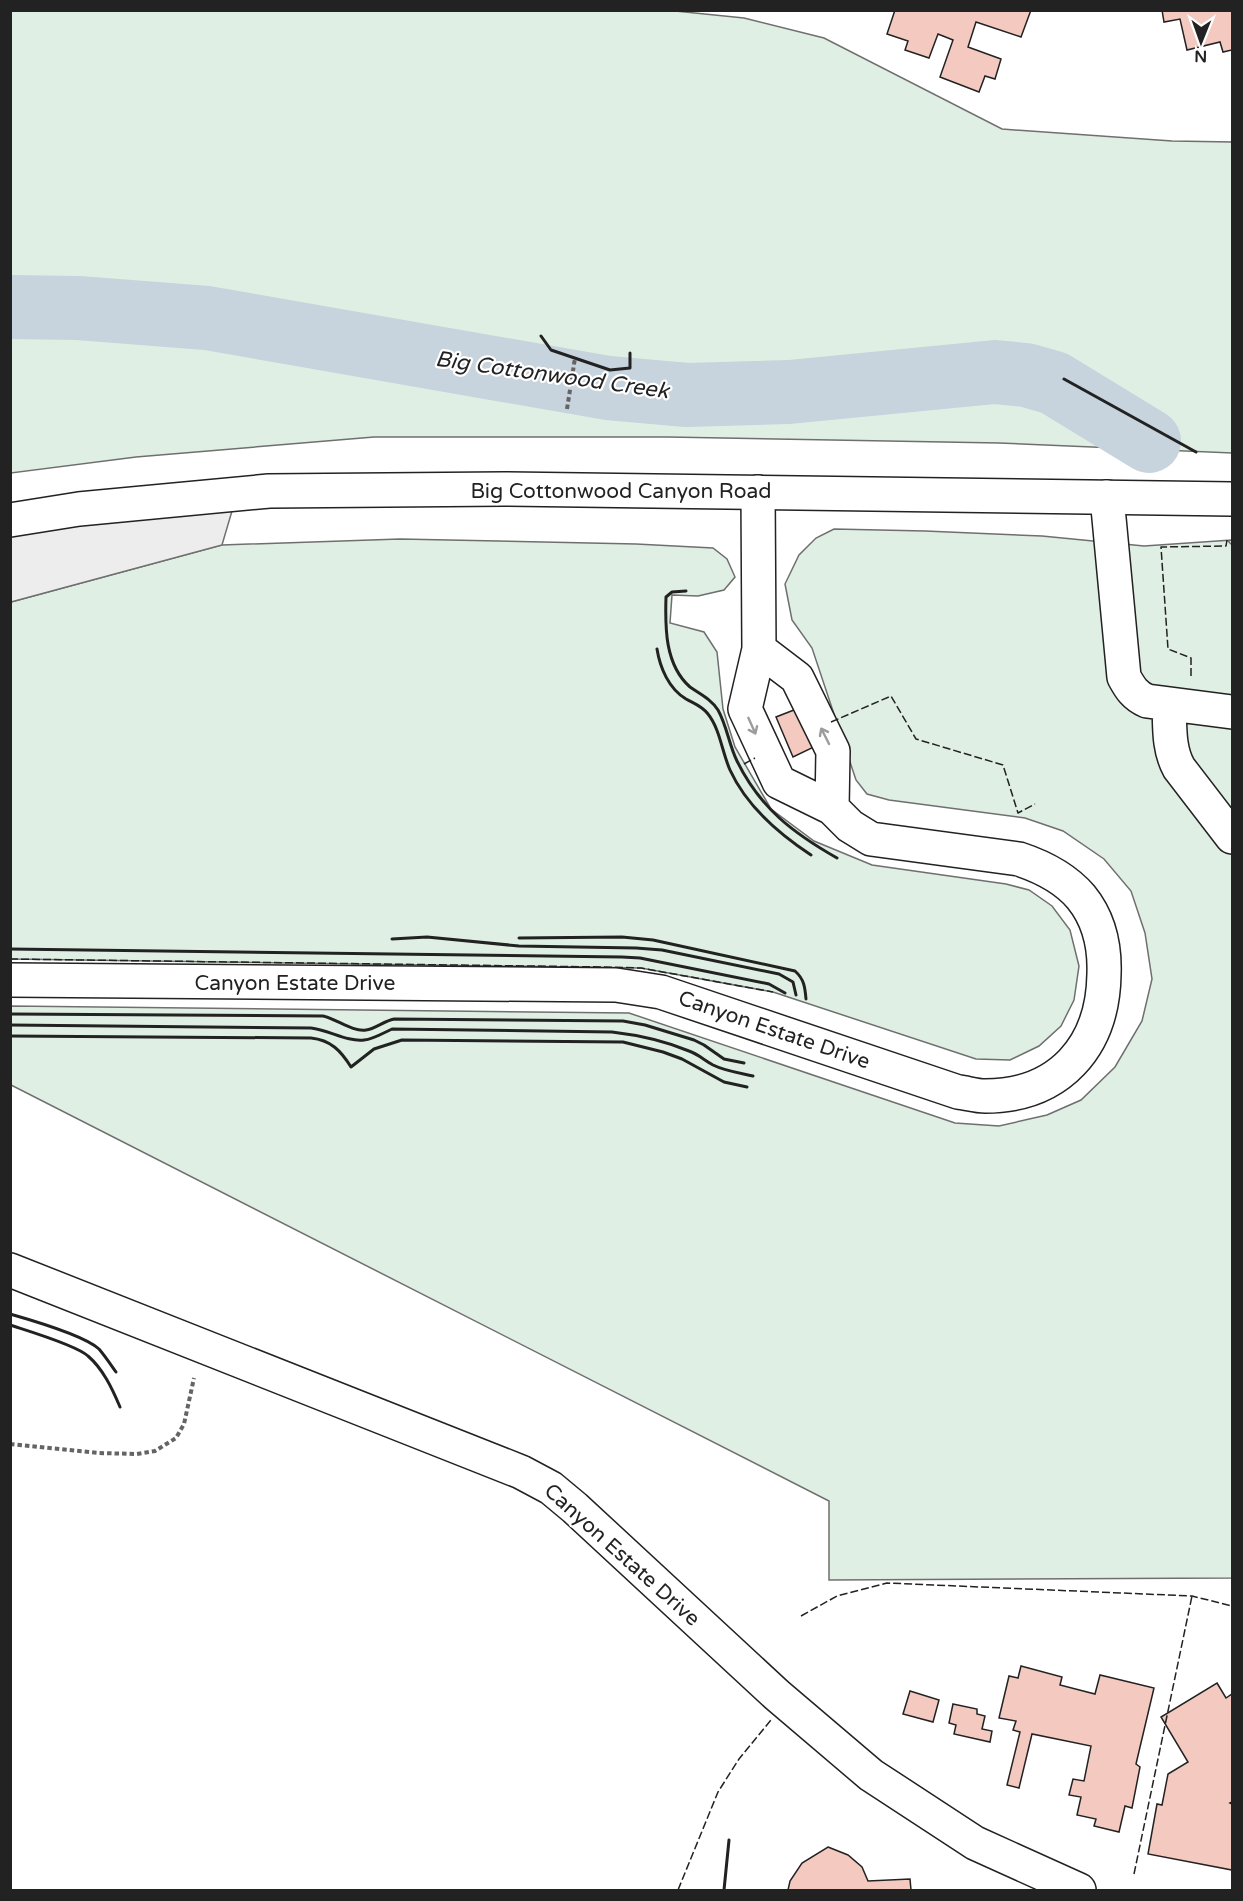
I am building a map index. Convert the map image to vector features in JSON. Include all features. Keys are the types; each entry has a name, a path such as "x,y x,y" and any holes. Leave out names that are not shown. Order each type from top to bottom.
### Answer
{"street":[{"name":"Big Cottonwood Canyon Road","path":"10,520 79,509 269,491 504,489 1233,499"},
{"name":"Canyon Estate Drive","path":"10,980 616,985 661,992 958,1092 983,1096 1012,1095 1035,1088 1059,1075 1079,1055 1090,1037 1099,1014 1104,984 1104,960 1100,932 1092,913 1081,897 1061,879 1041,866 1019,859 871,839 850,826 832,808 779,782 764,753 745,709 759,649 758,492"},
{"path":"1107,497 1124,676 1137,697 1147,701 1230,709"},
{"path":"759,649 797,678 833,751 832,808"},
{"path":"1169,704 1171,747 1174,758 1179,768 1233,837"},
{"name":"Canyon Estate Drive","path":"10,1270 521,1472 551,1488 777,1695 871,1775 975,1843 1079,1890"}],"path":[{"path":"567,408 575,358"},
{"path":"10,1444 99,1453 137,1454 155,1451 176,1438 184,1424 202,1345"}],"green space":[{"path":"10,11 675,11 744,18 824,38 1002,129 1172,141 1232,142 1232,453 999,443 668,437 374,437 136,457 11,473"},
{"path":"834,529 1042,536 1144,546 1232,540 1228,541 1232,545 1232,1578 829,1580 829,1501 11,1085 10,1006 629,1013 955,1123 999,1126 1047,1115 1081,1100 1115,1067 1142,1021 1152,979 1145,933 1131,891 1104,859 1063,831 1025,818 889,800 867,794 856,780 812,648 792,620 785,584 799,555 816,538"},
{"path":"400,539 713,548 727,559 735,577 724,590 698,596 672,595 670,623 704,632 717,652 723,709 735,747 771,809 814,841 872,865 1006,884 1029,890 1052,906 1070,930 1079,966 1074,1000 1061,1026 1039,1046 1010,1060 976,1059 773,992 641,968 11,959 11,602 222,545"}],"shaded area":[{"path":"237,494 222,545 11,602 11,520"}],"building":[{"path":"895,10 1031,10 1021,37 976,22 968,47 1001,59 995,79 985,76 979,92 940,77 953,40 938,34 929,58 905,50 908,41 887,34"},
{"path":"1162,10 1232,10 1232,50 1223,52 1220,42 1187,50 1180,19 1164,22"},
{"path":"799,708 816,746 793,757 776,717"},
{"path":"1021,1666 1062,1677 1060,1685 1095,1694 1100,1675 1154,1688 1136,1764 1140,1767 1132,1808 1125,1806 1119,1832 1094,1826 1096,1819 1077,1815 1081,1797 1069,1795 1073,1779 1084,1781 1091,1746 1032,1734 1019,1788 1007,1785 1020,1732 1013,1730 1016,1721 999,1718 1009,1676 1018,1678"},
{"path":"1217,1683 1226,1698 1232,1694 1232,1802 1230,1803 1232,1804 1232,1870 1148,1854 1157,1804 1162,1805 1168,1774 1188,1762 1161,1717"},
{"path":"910,1691 939,1700 933,1722 903,1714"},
{"path":"953,1704 977,1709 977,1714 985,1716 982,1729 992,1731 990,1742 954,1734 956,1725 949,1723"},
{"path":"828,1847 848,1855 862,1867 868,1881 910,1879 911,1890 788,1890 790,1881 802,1863"}],"waterway":[{"name":"Big Cottonwood Creek","path":"10,307 78,308 207,318 608,388 687,395 789,392 995,372 1026,375 1054,383 1149,441"}],"fence":[{"path":"1191,676 1191,658 1168,649 1161,547 1226,546 1227,540"},
{"path":"831,722 891,696 916,739 1003,765 1018,813 1035,804"},
{"path":"744,764 755,758"},
{"path":"10,959 641,968 773,992"},
{"path":"801,1616 837,1596 887,1583 1192,1596 1232,1606"},
{"path":"1134,1874 1192,1596"},
{"path":"678,1890 718,1792 739,1759 771,1720"}],"wall":[{"path":"541,336 551,350 610,370 630,368 630,353"},
{"path":"1064,379 1196,452"},
{"path":"686,591 672,592 666,597 668,645 676,668 690,687 709,700 718,710 737,761 746,778 767,806 792,829 837,858"},
{"path":"657,649 660,663 670,684 680,695 703,709 712,720 730,770 745,795 764,818 811,855"},
{"path":"392,939 427,937 519,946 662,950 779,974 793,982 796,995"},
{"path":"519,938 622,937 653,940 795,971 804,984 806,999"},
{"path":"10,949 640,958 769,984 785,993"},
{"path":"10,1014 323,1016 361,1030 394,1019 623,1021 645,1025 694,1040 724,1059 744,1063"},
{"path":"10,1025 311,1028 358,1040 371,1038 392,1029 612,1032 670,1044 692,1052 718,1067 753,1076"},
{"path":"10,1036 311,1038 335,1047 351,1067 374,1049 402,1040 623,1042 663,1052 682,1059 724,1082 747,1087"},
{"path":"10,1314 57,1329 92,1344 99,1349 116,1372"},
{"path":"10,1325 63,1343 88,1356 103,1373 120,1407"},
{"path":"724,1890 729,1840"}]}
